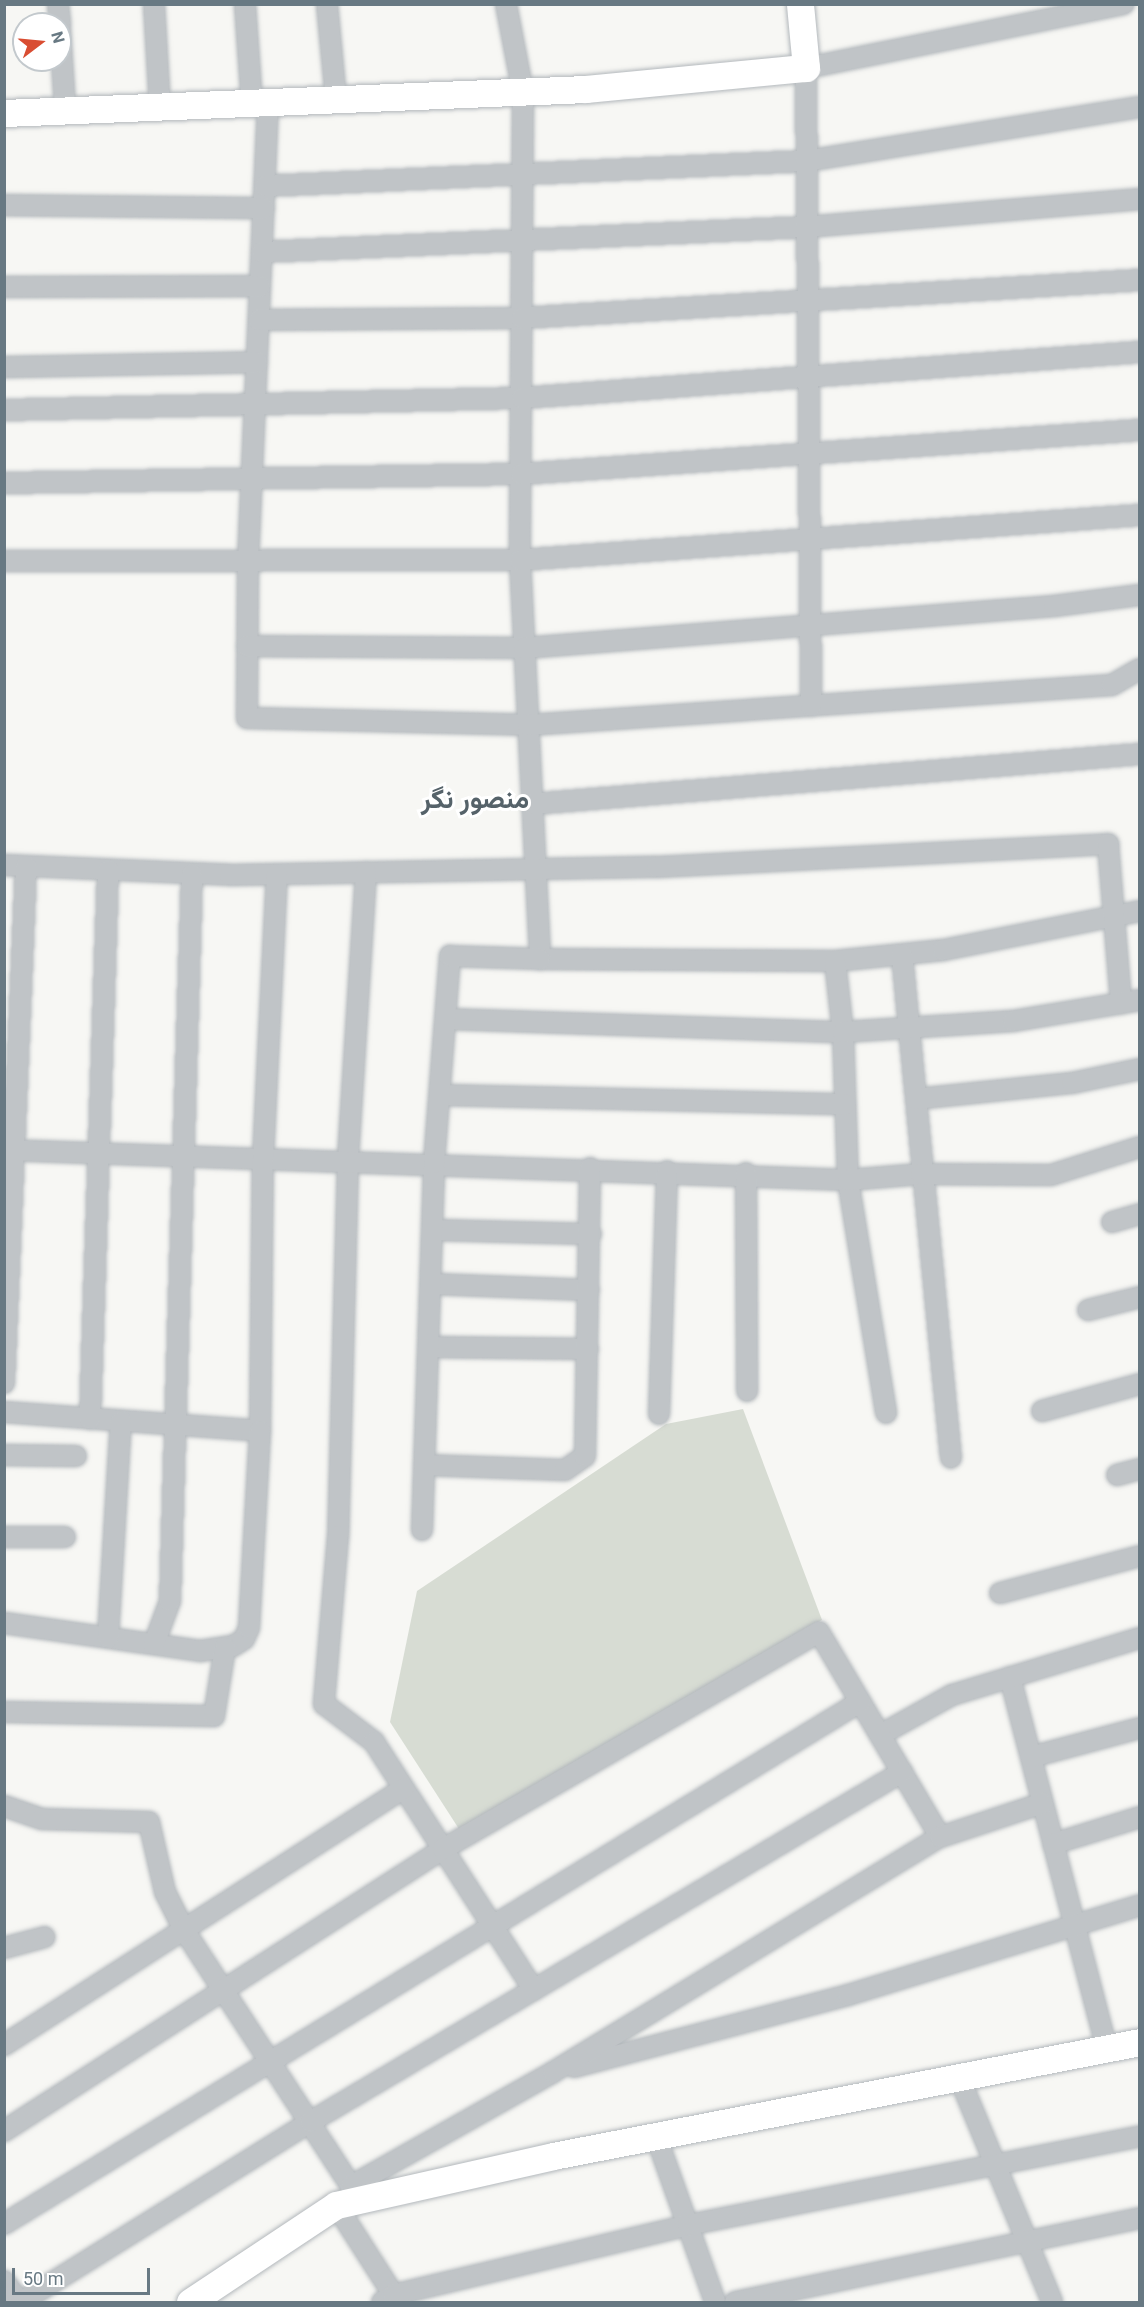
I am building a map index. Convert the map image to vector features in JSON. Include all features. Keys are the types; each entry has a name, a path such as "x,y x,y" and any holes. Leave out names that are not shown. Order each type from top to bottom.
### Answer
{"street":[{"path":"154,4 160,108"},
{"path":"245,4 260,104 265,186 248,562 247,718 528,725 1112,685 1140,669"},
{"path":"327,4 336,100"},
{"path":"506,4 523,92 520,560 540,959"},
{"path":"800,4 806,68 811,706"},
{"path":"4,113 65,107 160,108 523,92 806,68 1124,4"},
{"path":"63,72 65,107"},
{"path":"265,186 524,176 806,161 1140,106"},
{"path":"262,252 807,227 1140,199"},
{"path":"4,205 264,208"},
{"path":"259,320 522,318 1140,280"},
{"path":"4,287 260,286"},
{"path":"4,410 522,398 1140,352"},
{"path":"4,367 257,362"},
{"path":"4,483 521,474 1140,430"},
{"path":"4,561 520,560 1140,515"},
{"path":"247,646 525,648 1140,595"},
{"path":"532,804 1140,754"},
{"path":"4,866 277,874 657,867 1108,844 1112,916 1130,1001 1013,1021 843,1032 446,1019"},
{"path":"4,1383 9,1150 26,866"},
{"path":"90,1419 108,870"},
{"path":"366,872 348,1161 338,1536 324,1704 374,1742 534,1990"},
{"path":"154,1644 170,1601 192,873"},
{"path":"4,1623 200,1651 225,1648 243,1639 249,1628 260,1431 263,1158 277,874"},
{"path":"422,1530 434,1230 434,1163 450,956 540,959 835,961 902,955 1140,911"},
{"path":"902,955 921,1174 951,1458"},
{"path":"835,961 843,1032 848,1180 886,1413"},
{"path":"916,1100 1072,1083 1140,1069"},
{"path":"441,1095 845,1104"},
{"path":"9,1150 746,1173 848,1180 921,1174 1051,1175 1140,1147"},
{"path":"424,1465 565,1470 585,1456 591,1234 590,1168"},
{"path":"659,1413 667,1171"},
{"path":"746,1173 747,1391"},
{"path":"1112,1222 1140,1214"},
{"path":"434,1230 591,1234"},
{"path":"432,1284 589,1290"},
{"path":"1088,1310 1140,1297"},
{"path":"429,1347 588,1348"},
{"path":"1042,1411 1140,1384"},
{"path":"4,1412 260,1431"},
{"path":"108,1637 121,1421"},
{"path":"4,1455 76,1456"},
{"path":"1117,1475 1140,1469"},
{"path":"4,1537 65,1537"},
{"path":"1000,1593 1139,1559"},
{"path":"4,2131 226,1992 443,1849 819,1632 940,1837"},
{"path":"880,1735 952,1695 1140,1638"},
{"path":"4,1712 214,1716 225,1648"},
{"path":"1010,1677 1107,2049"},
{"path":"4,2224 860,1702"},
{"path":"1031,1757 1140,1728"},
{"path":"4,2280 20,2302 310,2122 902,1773"},
{"path":"4,2046 404,1788"},
{"path":"190,2302 349,2197 940,1837 1043,1803"},
{"path":"4,1806 42,1819 149,1822 165,1892 184,1930 310,2122 349,2197 391,2300 688,2225 1140,2136"},
{"path":"1053,1844 1140,1817"},
{"path":"553,2072 849,1995 1140,1905"},
{"path":"4,1948 45,1937"},
{"path":"349,2197 1140,2042"},
{"path":"959,2077 1052,2302"},
{"path":"657,2136 715,2302"},
{"path":"735,2302 1026,2239 1140,2218"}],"shaded area":[{"path":"743,1409 822,1620 459,1829 390,1722 417,1591 666,1424"}],"district":[{"name":"منصور نگر","path":"475,800"}]}
